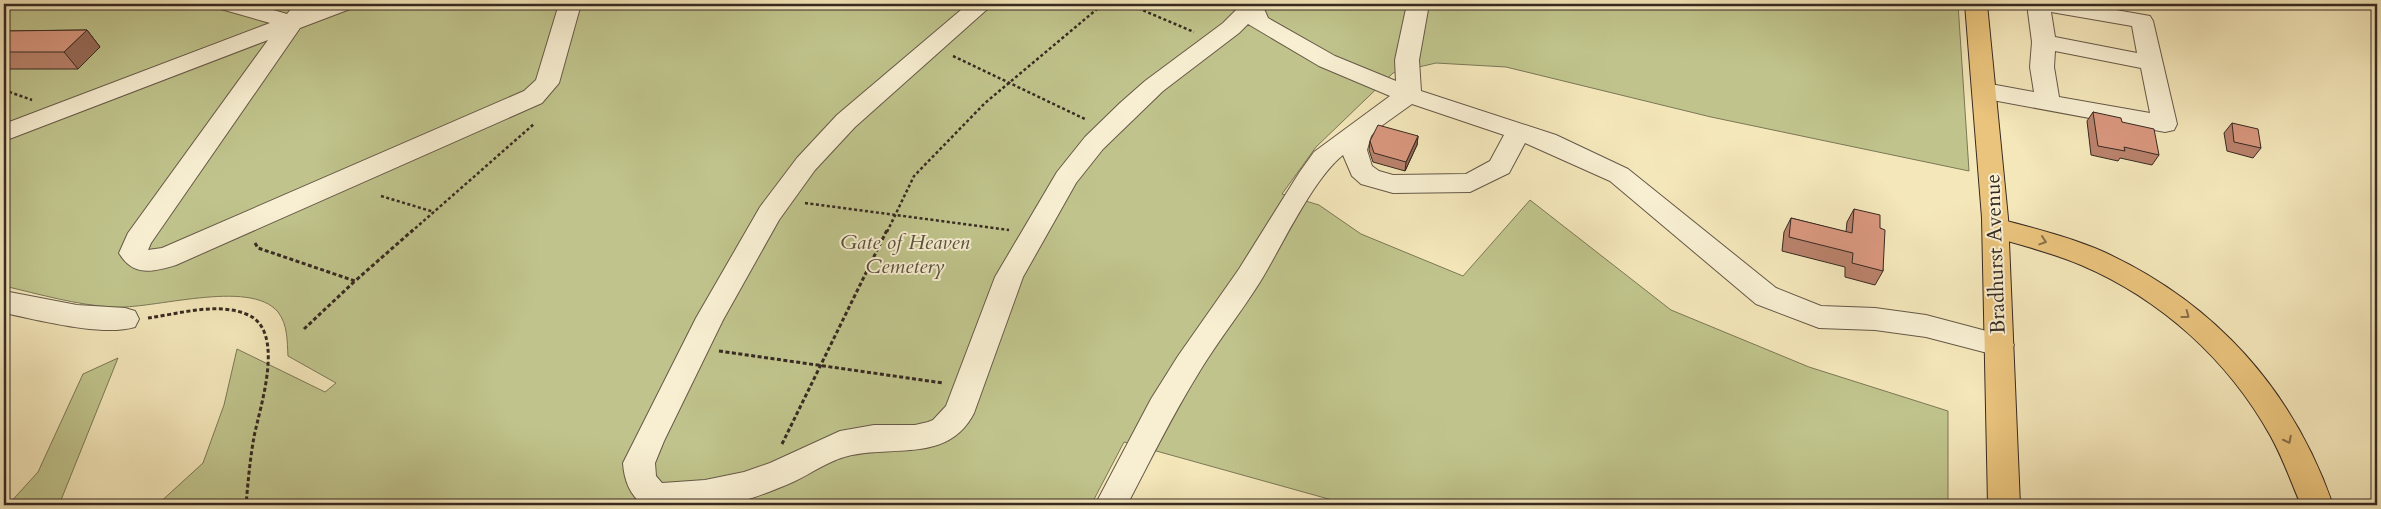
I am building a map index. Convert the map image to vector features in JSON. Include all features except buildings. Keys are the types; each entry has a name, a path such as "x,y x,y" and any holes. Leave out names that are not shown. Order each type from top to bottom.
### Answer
{"main road":[{"name":"Bradhurst Avenue","path":"1976,4 1996,228 2004,505"},
{"path":"1996,228 2064,248 2095,260 2162,297 2194,321 2228,352 2264,397 2298,461 2317,505"}],"street":[{"path":"229,4 300,13"},
{"path":"4,132 300,13 342,4"},
{"path":"300,13 138,240 133,254 141,261 166,258 533,97 547,83 570,4"},
{"path":"982,4 846,121 806,164 770,214 695,347 639,463 640,477 646,489 657,496 705,494 744,486 781,473 840,444 874,438 915,438 944,429 956,418 1009,276 1066,178 1108,130 1154,86 1216,40 1253,5 1258,22 1327,61 1409,95 1547,141 1619,175 1766,296 1819,317 1875,319 1926,326 1999,345"},
{"path":"1409,95 1407,60 1418,4"},
{"path":"2038,4 2044,42 2042,67 2048,103"},
{"path":"1985,92 2165,124 2142,21 2044,4"},
{"path":"2044,42 2151,63"},
{"path":"1111,505 1162,408 1188,364 1249,276 1308,179 1324,158 1368,123 1409,95"},
{"path":"1368,123 1359,134 1354,150 1361,170 1370,178 1393,184 1470,183 1500,167 1518,132"},
{"path":"4,302 78,316 125,319"}],"path":[{"path":"4,9 13,4"},
{"path":"766,478 914,176 1009,82 1103,4"},
{"path":"1128,4 1216,40"},
{"path":"931,46 1108,130"},
{"path":"304,329 355,281 534,124"},
{"path":"381,196 434,212"},
{"path":"780,200 895,214 1032,234"},
{"path":"242,224 258,248 355,281"},
{"path":"125,319 224,311 246,314 261,323 266,337 267,374 255,434 246,505"},
{"path":"695,347 968,387"}],"green space":[{"name":"Gate of Heaven Cemetery","path":"4,4 1958,4 1969,171 1711,117 1506,67 1436,63 1393,73 1316,147 1282,194 1319,205 1361,234 1463,276 1530,200 1671,310 1809,367 1948,411 1948,505 1350,505 1124,442 1091,505 157,505 203,463 224,405 237,349 325,392 336,383 288,356 284,322 278,312 264,302 246,297 224,296 129,307 112,307 71,302 4,286"},
{"path":"118,358 59,505 8,505 38,472 83,374"}]}
